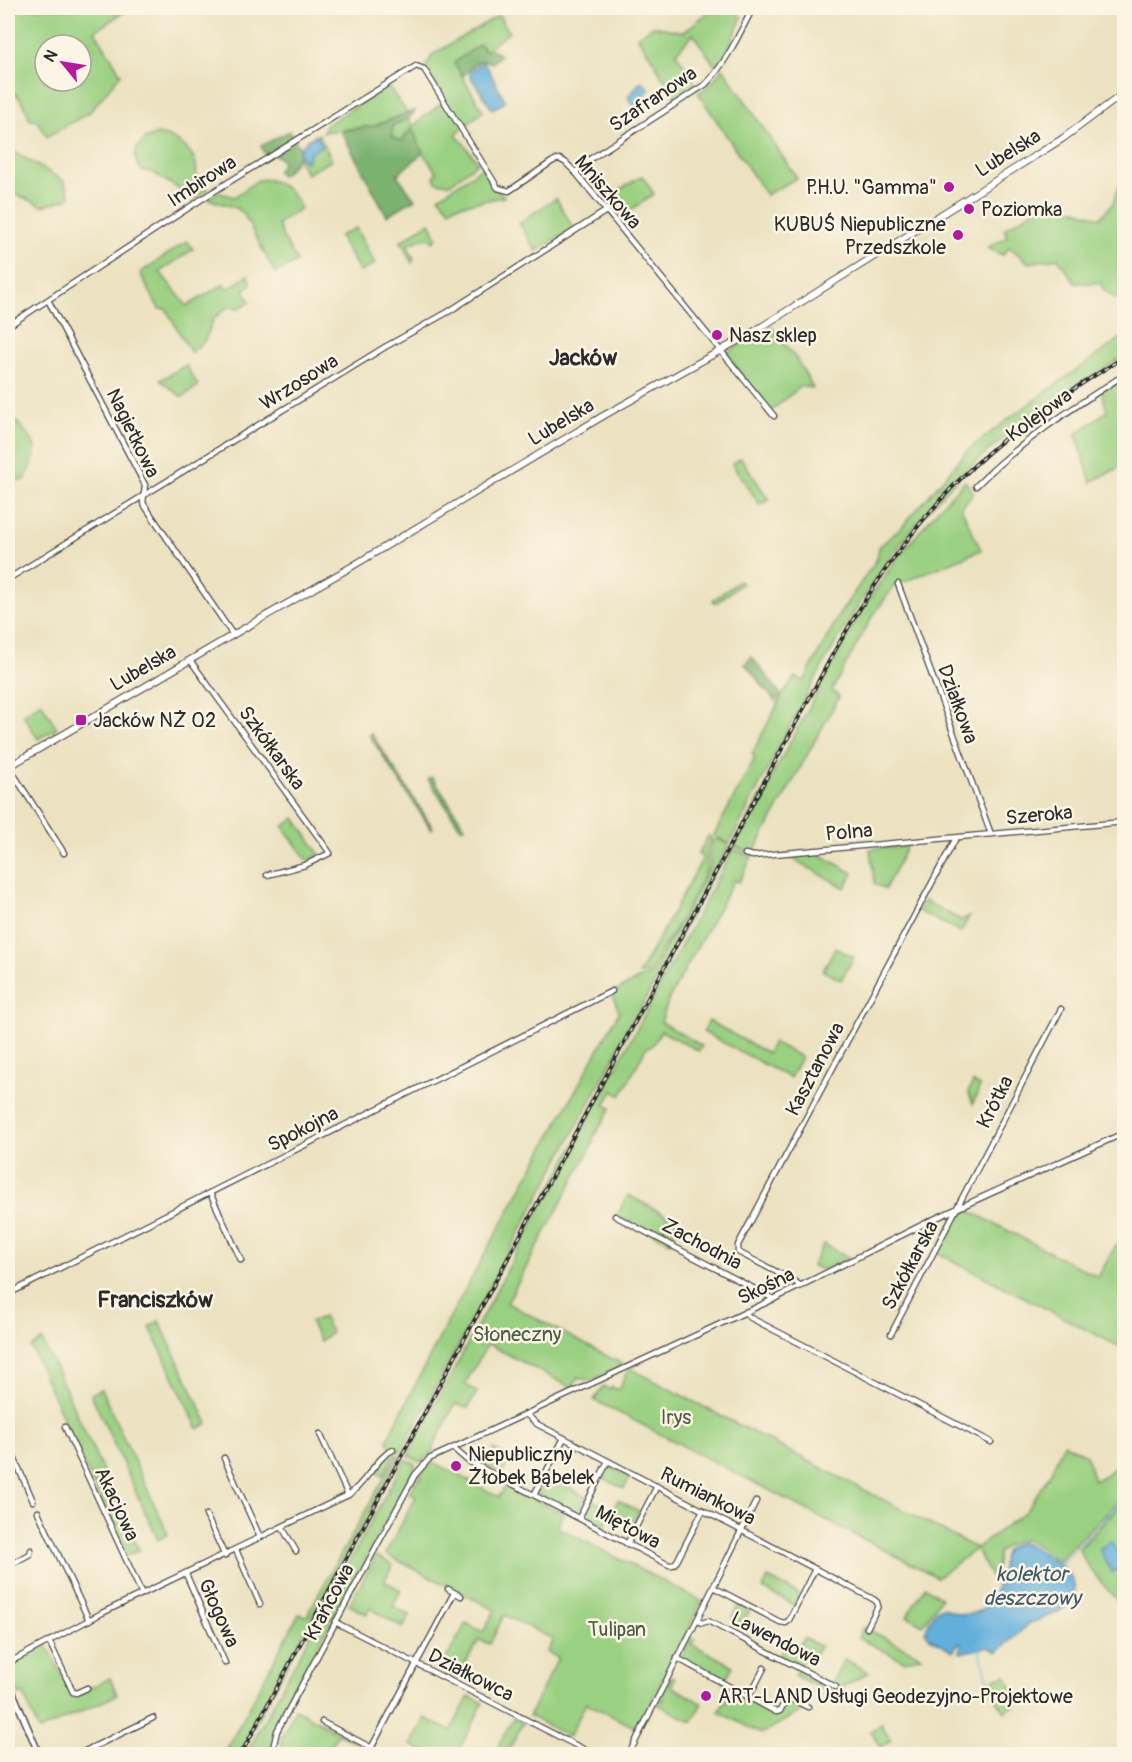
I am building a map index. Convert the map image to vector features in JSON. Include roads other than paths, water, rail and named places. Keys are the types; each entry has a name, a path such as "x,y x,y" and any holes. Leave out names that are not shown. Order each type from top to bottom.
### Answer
{"main road":[{"name":"Lubelska","path":"8,767 597,420 721,351 1083,125 1125,93"}],"street":[{"name":"Szafranowa","path":"576,173 581,165 706,84 727,57 753,8"},
{"name":"Mniszkowa","path":"416,66 424,69 498,188 509,191 559,159 566,162 774,416"},
{"name":"Imbirowa","path":"8,326 208,195 416,66"},
{"name":"Wrzosowa","path":"8,579 385,347 447,312 606,211"},
{"name":"Nagietkowa","path":"48,300 145,485 143,503 232,635"},
{"name":"Kolejowa","path":"976,486 1014,450 1042,428 1125,375"},
{"name":"Działkowa","path":"898,584 991,834"},
{"name":"Szkółkarska","path":"190,660 330,853 305,865 267,875"},
{"path":"8,767 64,853"},
{"name":"Szeroka","path":"956,837 1125,822"},
{"name":"Polna","path":"745,854 753,856 956,837"},
{"name":"Kasztanowa","path":"801,1286 738,1252 738,1245 956,837"},
{"name":"Spokojna","path":"8,1294 612,991"},
{"name":"Krótka","path":"956,1209 1061,1009"},
{"name":"Skośna","path":"421,1467 437,1454 774,1299 859,1255 1125,1132"},
{"path":"210,1192 241,1260"},
{"name":"Szkółkarska","path":"891,1334 956,1209"},
{"name":"Zachodnia","path":"615,1216 774,1299"},
{"path":"745,1312 749,1317 991,1442"},
{"name":"Rumiankowa","path":"526,1414 532,1421 878,1602 867,1628"},
{"name":"Akacjowa","path":"65,1426 142,1594"},
{"path":"320,1434 348,1496"},
{"path":"534,1495 564,1438"},
{"path":"8,1444 33,1501"},
{"name":"Miętowa","path":"453,1448 464,1458 666,1564 673,1565 677,1561 703,1510"},
{"path":"8,1663 89,1620 348,1496 363,1483 382,1457 393,1450"},
{"path":"224,1458 260,1537"},
{"path":"579,1518 608,1461"},
{"name":"Krańcowa","path":"275,1755 274,1744 277,1731 421,1467"},
{"path":"627,1544 657,1486"},
{"path":"629,1755 677,1658 699,1621 713,1587 756,1501"},
{"path":"38,1512 89,1620"},
{"path":"206,1515 225,1556"},
{"path":"282,1527 296,1551"},
{"path":"8,1566 30,1554 31,1550"},
{"path":"236,1550 260,1604"},
{"path":"713,1587 786,1623 793,1614 815,1569"},
{"name":"Głogowa","path":"186,1574 225,1663"},
{"path":"448,1589 461,1596"},
{"path":"368,1755 454,1593"},
{"name":"Lawendowa","path":"699,1621 708,1621 836,1687"},
{"name":"Działkowca","path":"335,1622 593,1755"},
{"path":"49,1641 73,1692 87,1688"},
{"path":"677,1658 776,1712 780,1711 787,1697 808,1707"},
{"path":"749,1697 764,1668"},
{"path":"8,1681 39,1755"},
{"path":"79,1755 153,1718"},
{"path":"322,1722 372,1748"}],"water":[{"path":"484,61 505,100 504,103 492,109 470,76 470,72"},
{"path":"641,81 650,89 634,107 628,97"},
{"path":"317,135 322,146 310,153 305,162 299,154 301,148"},
{"path":"1111,1541 1124,1564 1111,1572 1099,1549"},
{"name":"kolektor deszczowy","path":"1021,1543 1038,1550 1069,1574 1074,1586 1073,1601 1057,1613 1030,1623 998,1652 988,1647 961,1653 959,1642 953,1651 928,1637 925,1632 933,1615 940,1608 958,1614 967,1614 976,1612 987,1604 999,1582 1005,1553 1008,1549"}],"waterway":[{"path":"1059,1565 1124,1499"},
{"path":"979,1648 991,1690"}],"railway":[{"path":"241,1754 833,654 866,599 902,546 965,474 1021,426 1055,401 1124,357"}],"place":[{"name":"P.H.U. \"Gamma\"","path":"949,187"},
{"name":"Poziomka","path":"969,209"},
{"name":"KUBUŚ Niepubliczne Przedszkole","path":"958,235"},
{"name":"Nasz sklep","path":"717,335"},
{"name":"Jacków NŻ 02","path":"81,720"},
{"name":"Niepubliczny Żłobek Bąbelek","path":"456,1466"},
{"name":"ART-LAND Usługi Geodezyjno-Projektowe","path":"706,1696"}],"district":[{"name":"Jacków","path":"583,358"},
{"name":"Franciszków","path":"155,1300"}],"park label":[{"name":"Słoneczny","path":"517,1334"},
{"name":"Irys","path":"676,1417"},
{"name":"Tulipan","path":"617,1629"}]}
